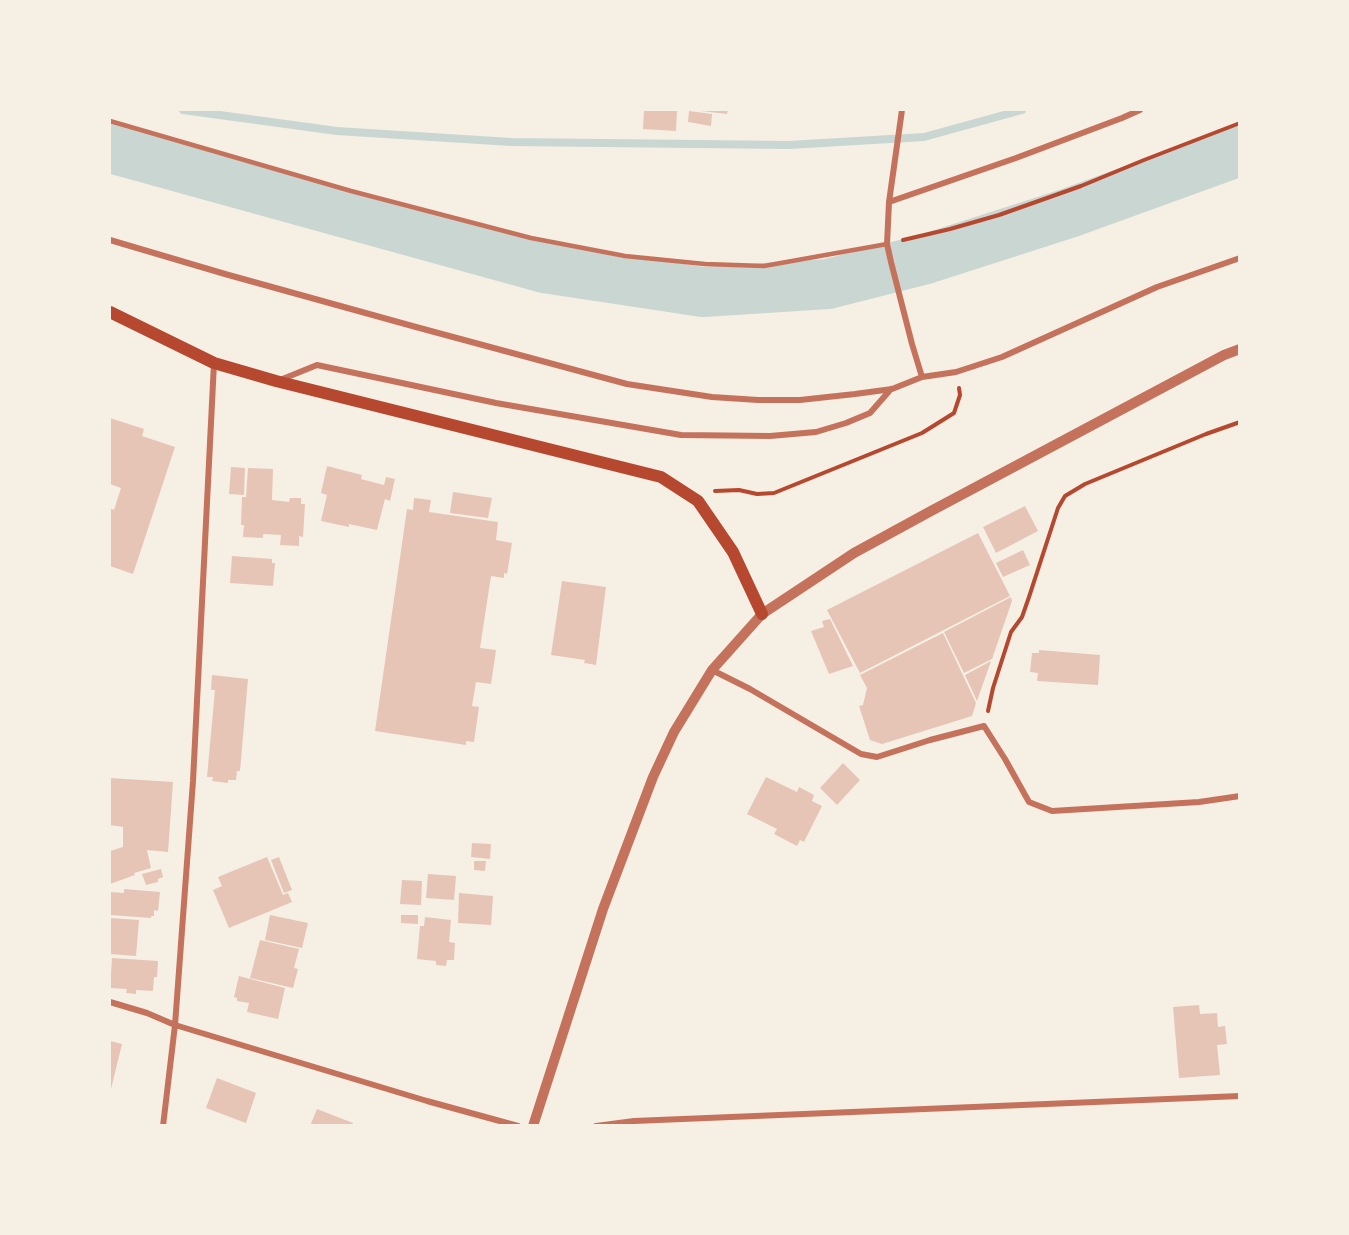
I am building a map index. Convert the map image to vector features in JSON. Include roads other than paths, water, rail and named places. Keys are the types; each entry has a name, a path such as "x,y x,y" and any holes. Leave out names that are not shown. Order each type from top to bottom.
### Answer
{"main road":[{"path":"110,312 214,363 276,381 661,477 698,501 733,552 762,614"}],"street":[{"path":"902,110 889,202 888,244 922,377"},
{"path":"889,202 1016,158 1140,110"},
{"path":"110,240 627,384 712,397 758,400 800,400 892,389 922,377 956,372 1002,357 1157,286 1239,258"},
{"path":"533,1125 603,909 653,777 675,732 712,670 762,614 854,553 1239,349"},
{"path":"163,1125 175,1025 193,781 214,363"},
{"path":"276,381 317,365 496,403 681,435 770,436 816,432 846,423 870,412 892,389"},
{"path":"712,670 750,689 861,754 877,757 984,726 1029,802 1052,811 1199,802 1239,796"},
{"path":"110,1002 147,1012 175,1025 427,1101 518,1125"},
{"path":"596,1125 634,1120 1239,1096"}],"lane":[{"path":"110,121 531,238 625,256 705,264 764,266 888,244"}],"waterway":[{"path":"183,110 337,131 511,142 789,145 924,137 1022,110"},
{"path":"110,148 544,268 703,292 828,284 926,259 1069,213 1240,151"}]}
